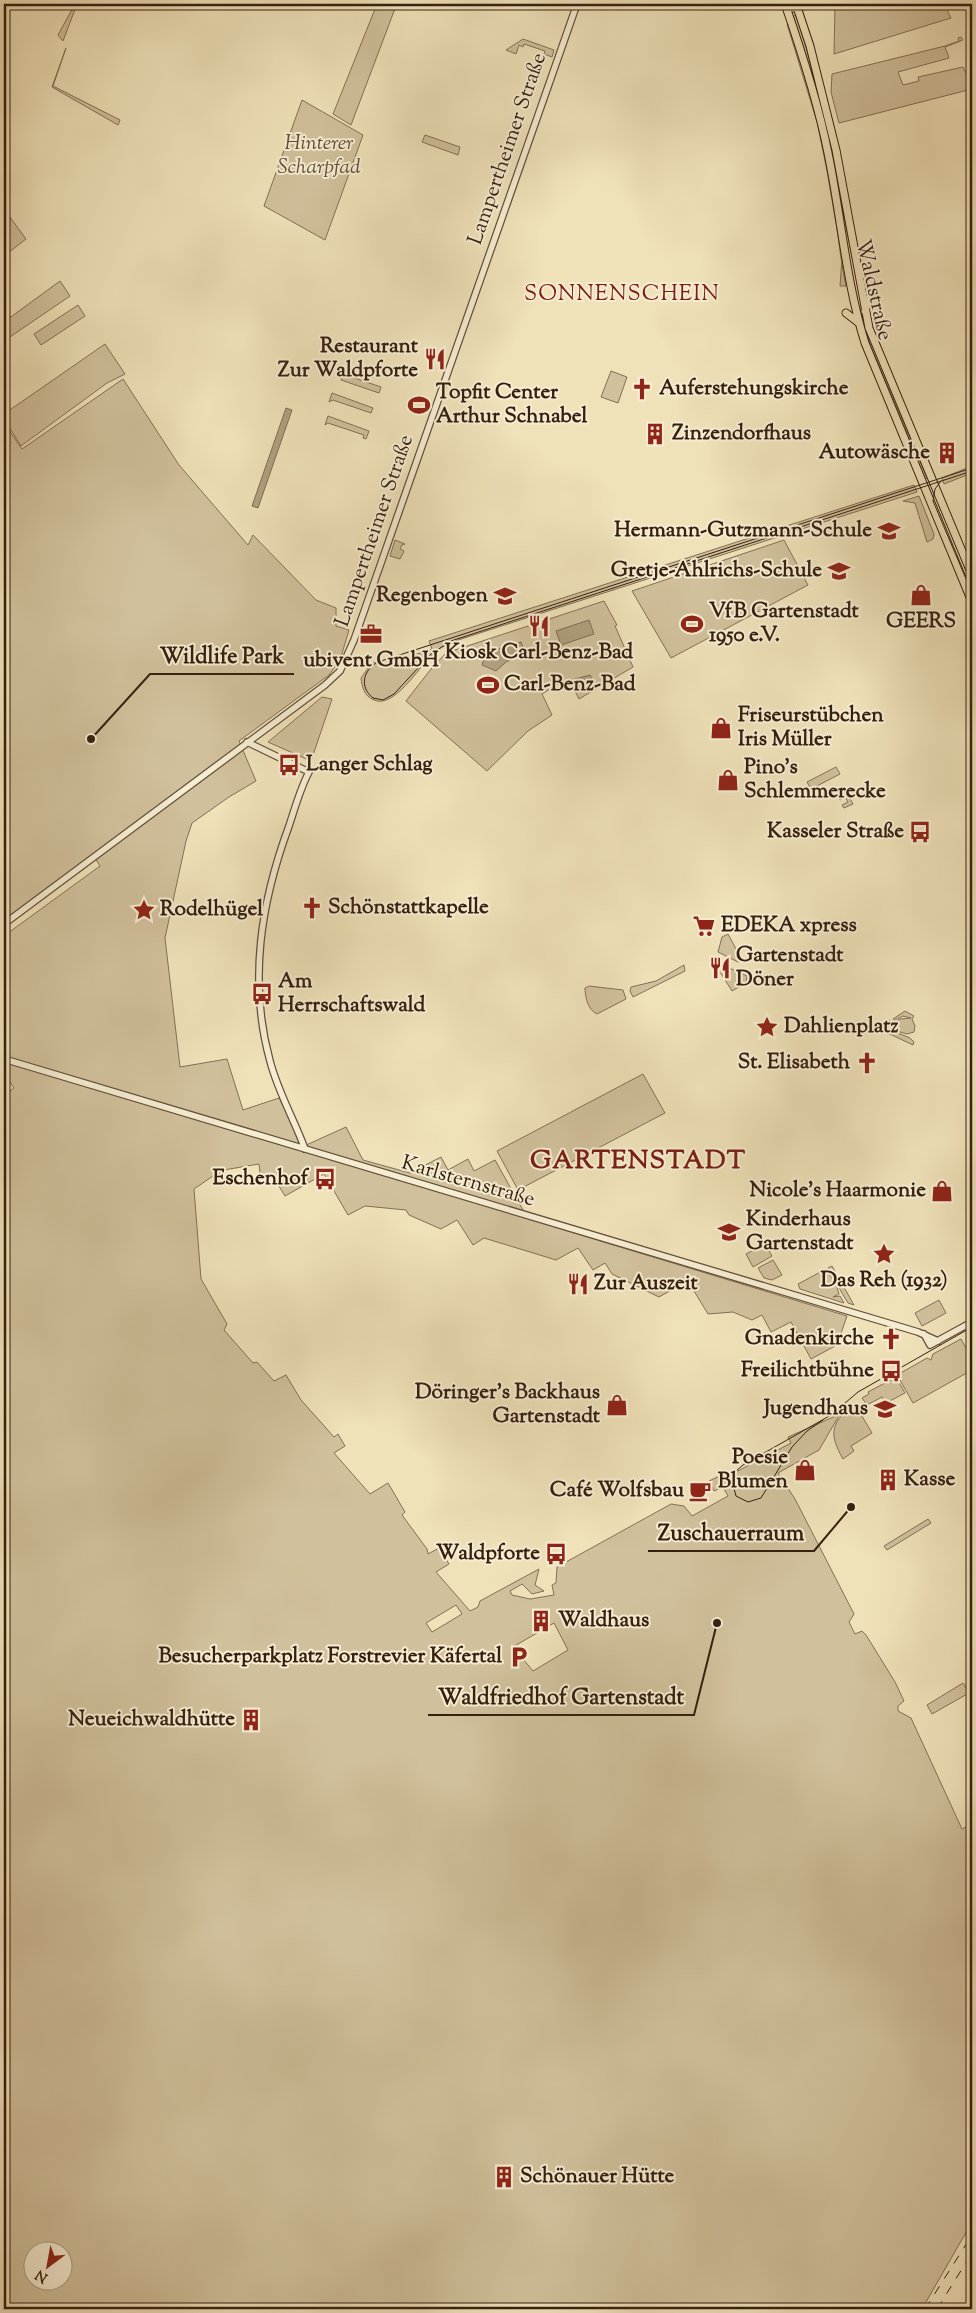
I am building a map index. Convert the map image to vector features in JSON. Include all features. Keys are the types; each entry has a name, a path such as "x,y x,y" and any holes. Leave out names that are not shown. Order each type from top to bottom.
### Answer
{"main road":[{"path":"787,5 810,4"},
{"name":"Waldstraße","path":"787,5 822,124 859,323 972,602"},
{"name":"Waldstraße","path":"797,6 836,150 865,312 874,343 921,456 929,461 930,472 940,501"},
{"path":"865,312 869,299"},
{"path":"846,313 859,323"},
{"path":"895,431 903,434"},
{"path":"942,490 940,501 972,575"},
{"path":"954,533 966,546"}],"street":[{"name":"Lampertheimer Straße","path":"4,924 335,678 346,661 576,4"},
{"path":"247,742 309,772 278,855 266,899 258,964 262,1020 270,1061 281,1095 305,1149"},
{"name":"Karlsternstraße","path":"4,1058 924,1334 938,1341"},
{"path":"924,1334 930,1345 972,1322"}],"green space":[{"path":"75,4 77,4 63,41 58,35"},
{"path":"377,4 396,6 351,125 333,114"},
{"path":"835,4 944,4 951,18 834,54"},
{"path":"797,13 833,150 858,285 830,151 793,16"},
{"path":"789,23 817,115 831,186 837,232 817,122 787,24"},
{"path":"961,37 963,40 945,47 949,58 898,72 903,85 919,81 918,77 963,67 966,73 972,70 972,89 839,123 831,92 832,74 945,46 959,41 958,38"},
{"path":"523,39 554,50 552,57 544,54 545,51 524,44 523,47 519,45 516,54 506,50"},
{"path":"66,48 53,86 120,120 118,125 52,87"},
{"name":"Hinterer Scharpfad","path":"302,100 363,135 325,240 264,206"},
{"path":"425,135 460,147 458,155 422,142"},
{"path":"4,209 26,239 4,256"},
{"path":"842,262 843,272 846,286 840,286"},
{"path":"60,281 70,296 4,341 4,322"},
{"path":"78,305 85,316 41,345 34,334"},
{"path":"860,315 871,347 927,478 924,479 869,347"},
{"path":"105,344 125,374 107,383 21,446 4,419 4,414"},
{"path":"611,371 627,377 618,403 601,397"},
{"path":"343,374 381,387 379,393 341,380"},
{"path":"123,379 179,465 248,545 253,535 316,600 336,608 336,626 349,630 340,660 329,675 239,741 256,781 192,823 186,841 165,938 180,1067 227,1059 243,1110 279,1098 304,1146 346,1127 363,1160 410,1173 441,1157 448,1170 468,1159 474,1171 495,1160 528,1219 847,1316 837,1345 811,1359 791,1322 771,1332 762,1315 752,1320 733,1312 708,1314 688,1281 659,1297 612,1274 605,1263 593,1270 578,1248 556,1260 484,1238 473,1245 457,1220 441,1229 409,1215 406,1210 365,1206 348,1215 324,1174 285,1196 272,1175 261,1181 259,1164 224,1170 225,1173 216,1174 194,1189 201,1279 227,1324 224,1330 253,1363 257,1362 274,1381 286,1375 301,1400 334,1437 338,1434 345,1446 334,1453 370,1494 388,1483 405,1512 402,1515 427,1549 428,1554 439,1548 449,1564 436,1572 470,1611 478,1607 480,1601 539,1569 535,1585 544,1591 532,1594 522,1584 510,1591 512,1595 530,1599 554,1595 552,1585 556,1583 557,1567 671,1504 684,1506 692,1516 728,1496 723,1487 714,1491 709,1481 728,1472 730,1475 791,1443 788,1437 840,1414 819,1450 778,1473 795,1499 854,1614 849,1622 855,1634 862,1631 866,1635 895,1682 904,1701 898,1706 898,1711 911,1718 962,1829 972,1824 972,2222 922,2309 4,2309 4,1096 14,1088 8,1079 4,1081 4,936 100,866 95,858 4,924 4,423 22,449","holes":["456,1605 462,1614 432,1632 426,1623","554,1623 568,1650 533,1671 513,1647"]},
{"path":"332,393 373,408 371,413 333,400 329,402"},
{"path":"328,416 369,431 366,439 363,438 364,435 328,423 325,425"},
{"path":"972,466 972,473 944,484 942,478"},
{"path":"914,485 917,492 452,642 434,653 398,693 382,701 374,700 368,696 363,688 361,678 371,664 379,661 381,666 432,649 429,641"},
{"path":"919,496 934,534 933,539 927,542 915,503 903,501"},
{"path":"395,540 405,544 400,549 404,551 400,559 390,556"},
{"name":"VfB Gartenstadt 1950 e.V.","path":"784,540 808,585 671,658 632,591"},
{"name":"Carl-Benz-Bad","path":"604,601 617,625 615,626 633,667 579,699 574,689 563,681 542,694 552,715 528,731 487,771 406,701 446,653"},
{"path":"322,697 332,699 311,761 268,742"},
{"path":"836,767 840,774 811,789 807,782"},
{"path":"843,786 853,804 844,808 842,805 848,802 845,797 840,800 833,791"},
{"path":"728,934 742,960 738,962 718,952 722,937"},
{"path":"684,965 685,971 633,997 630,991 631,987 656,981"},
{"path":"725,966 747,976 746,983 732,991 720,972"},
{"path":"589,986 623,990 626,999 597,1014 591,1010 586,999 585,988"},
{"path":"905,1011 914,1016 912,1019 915,1026 914,1032 907,1034 897,1031 896,1022 900,1019 911,1018 903,1016 895,1020 893,1019"},
{"path":"890,1020 888,1029 910,1038 914,1042 913,1045 879,1029 879,1025"},
{"path":"643,1074 665,1113 518,1190 497,1151"},
{"path":"765,1244 772,1256 753,1267 746,1254"},
{"path":"773,1260 782,1275 772,1280 764,1278 758,1268"},
{"path":"832,1266 854,1305 848,1303 833,1277 828,1268"},
{"path":"826,1269 836,1284 839,1294 833,1297 840,1296 844,1303 800,1289 798,1284"},
{"path":"939,1300 946,1313 922,1326 915,1313"},
{"path":"961,1339 972,1359 972,1370 913,1403 897,1375 927,1358 931,1360 933,1354"},
{"path":"896,1377 905,1393 886,1403 882,1397 867,1405 862,1398 869,1394 868,1392"},
{"path":"852,1406 856,1406 872,1433 851,1446 854,1451 843,1459 836,1444 834,1431 839,1419"},
{"path":"928,1519 931,1523 887,1550 884,1546"},
{"path":"963,1683 969,1693 932,1714 927,1705"}],"shaded area":[{"path":"286,408 292,410 258,508 252,506"},
{"path":"589,620 594,634 561,645 556,631"},
{"path":"521,642 525,653 506,662 496,671 482,665 486,653"},
{"path":"590,675 595,685 580,692 575,679"}],"tram line":[{"path":"972,468 378,662 369,669 364,684 373,698 383,700 394,694 431,654 451,641 972,471"},
{"path":"941,481 935,489 933,501 972,593"},
{"path":"823,1420 807,1431 792,1447 761,1498 748,1502 736,1496 732,1481 736,1471 743,1465 831,1415 858,1392 972,1327"}],"railway":[{"path":"925,2309 972,2235"},
{"path":"937,2309 972,2253"}],"place":[{"name":"Restaurant Zur Waldpforte","path":"435,359"},
{"name":"Auferstehungskirche","path":"642,389"},
{"name":"Topfit Center Arthur Schnabel","path":"419,405"},
{"name":"Zinzendorfhaus","path":"655,434"},
{"name":"Autowäsche","path":"947,453"},
{"name":"Hermann-Gutzmann-Schule","path":"889,531"},
{"name":"Gretje-Ahlrichs-Schule","path":"839,571"},
{"name":"GEERS","path":"921,595"},
{"name":"Regenbogen","path":"505,596"},
{"name":"VfB Gartenstadt 1950 e.V.","path":"692,624"},
{"name":"Kiosk Carl-Benz-Bad","path":"539,626"},
{"name":"ubivent GmbH","path":"371,634"},
{"name":"Carl-Benz-Bad","path":"488,685"},
{"name":"Friseurstübchen Iris Müller","path":"721,728"},
{"name":"Wildlife Park","path":"91,739"},
{"name":"Langer Schlag","path":"289,765"},
{"name":"Pino's Schlemmerecke","path":"728,780"},
{"name":"Kasseler Straße","path":"920,832"},
{"name":"Schönstattkapelle","path":"312,908"},
{"name":"Rodelhügel","path":"144,910"},
{"name":"EDEKA xpress","path":"704,926"},
{"name":"Gartenstadt Döner","path":"720,968"},
{"name":"Am Herrschaftswald","path":"262,994"},
{"name":"Dahlienplatz","path":"767,1027"},
{"name":"St. Elisabeth","path":"867,1063"},
{"name":"Eschenhof","path":"325,1179"},
{"name":"Nicole's Haarmonie","path":"942,1191"},
{"name":"Kinderhaus Gartenstadt","path":"729,1232"},
{"name":"Das Reh (1932)","path":"884,1254"},
{"name":"Zur Auszeit","path":"578,1284"},
{"name":"Gnadenkirche","path":"891,1339"},
{"name":"Freilichtbühne","path":"891,1371"},
{"name":"Döringer's Backhaus Gartenstadt","path":"617,1405"},
{"name":"Jugendhaus","path":"885,1409"},
{"name":"Poesie Blumen","path":"805,1470"},
{"name":"Kasse","path":"888,1480"},
{"name":"Café Wolfsbau","path":"700,1491"},
{"name":"Zuschauerraum","path":"851,1507"},
{"name":"Waldpforte","path":"556,1554"},
{"name":"Waldhaus","path":"541,1621"},
{"name":"Waldfriedhof Gartenstadt","path":"717,1623"},
{"name":"Besucherparkplatz Forstrevier Käfertal","path":"519,1657"},
{"name":"Neueichwaldhütte","path":"251,1720"},
{"name":"Schönauer Hütte","path":"504,2177"}],"district":[{"name":"SONNENSCHEIN","path":"622,295"},
{"name":"GARTENSTADT","path":"638,1161"}]}
